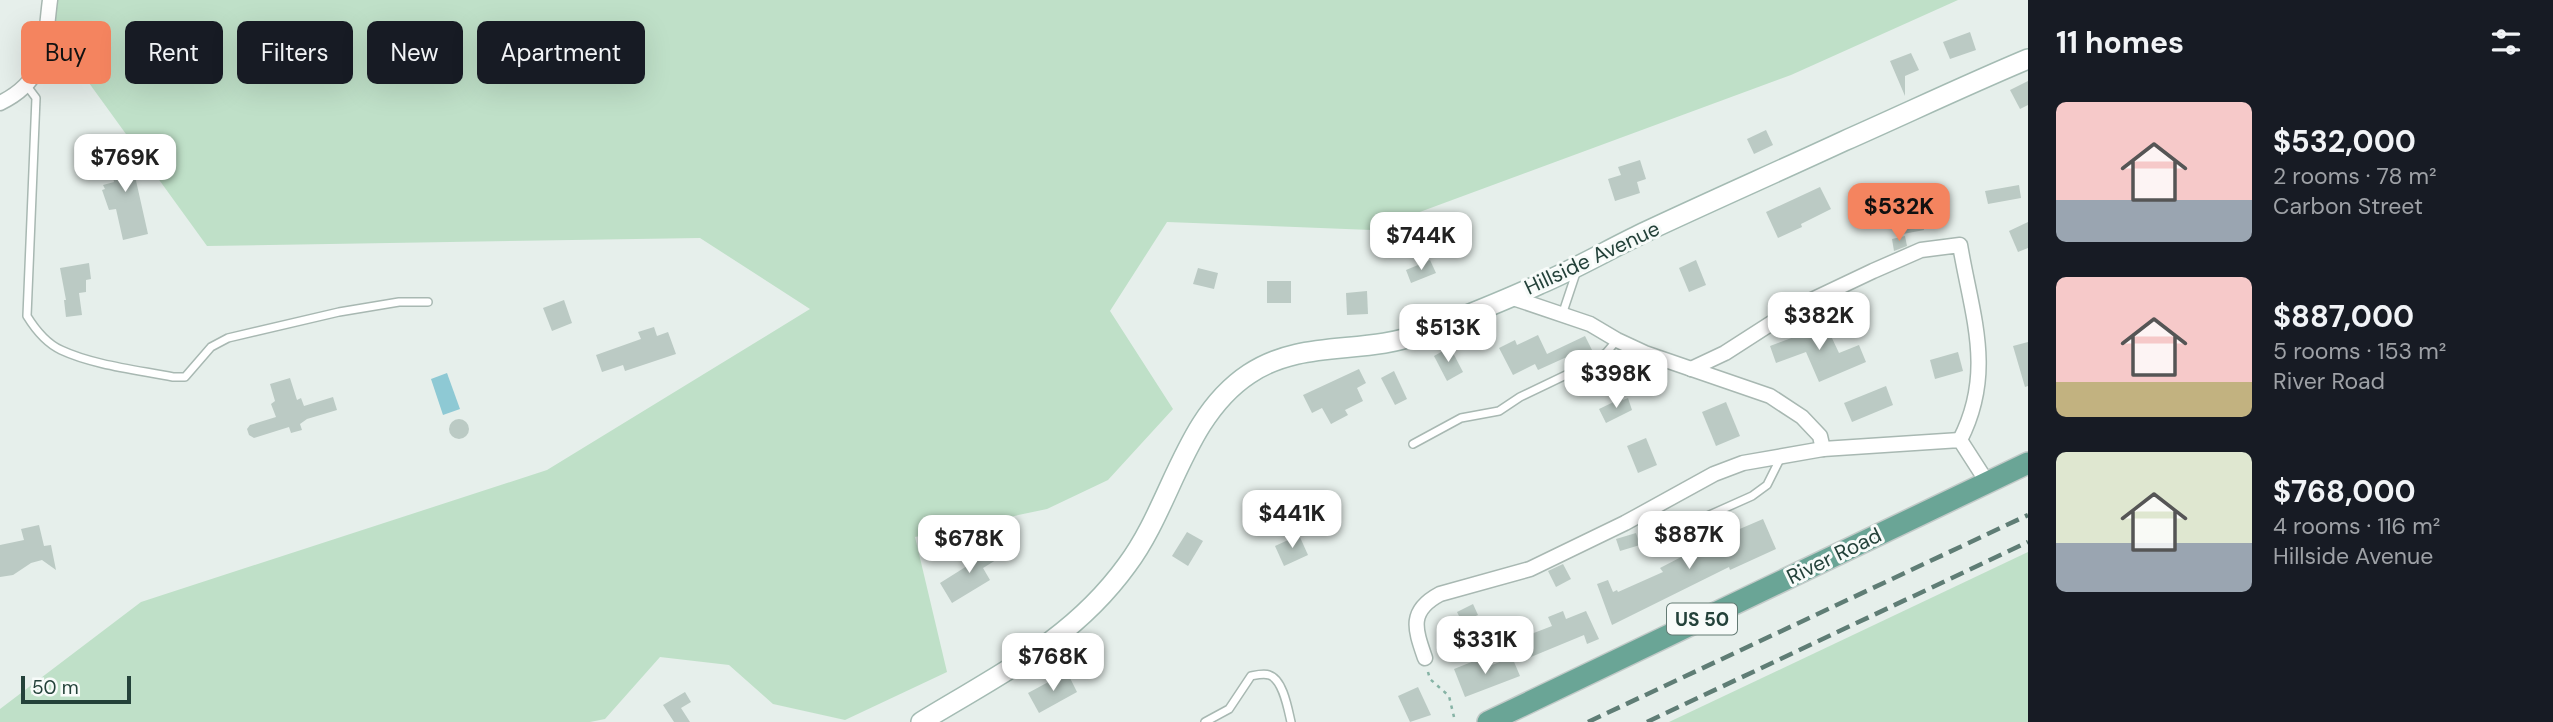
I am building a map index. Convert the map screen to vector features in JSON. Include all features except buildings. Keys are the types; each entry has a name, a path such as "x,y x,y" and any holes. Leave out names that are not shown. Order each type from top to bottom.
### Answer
{"main road":[{"name":"River Road","path":"1488,722 2028,463"}],"street":[{"path":"0,103 27,86 41,63 50,0"},
{"name":"Hillside Avenue","path":"921,722 1034,655 1086,613 1110,588 1144,539 1202,423 1218,401 1248,374 1275,360 1304,351 1352,349 1401,341 1510,297 1654,228 2028,59"},
{"path":"1691,369 1725,353 1795,309 1873,271 1921,250 1960,245 1980,363 1976,403 1960,440"},
{"path":"1510,297 1590,324 1617,340 1770,396 1802,417 1819,436 1823,449"},
{"path":"1425,658 1415,630 1416,619 1429,599 1530,569 1625,523 1724,469 1743,463 1823,449 1960,440"},
{"path":"1960,440 1987,482"}],"lane":[{"path":"27,86 36,98 27,316 37,333 60,350 101,362 173,377 185,377 211,347 229,338 338,312 399,302 428,302"},
{"path":"1562,315 1579,266"},
{"path":"1413,444 1461,418 1499,411 1520,397 1591,363 1617,340"},
{"path":"1667,534 1752,496 1767,485 1781,456"},
{"path":"1205,722 1229,709 1251,676 1269,674 1278,681 1291,722"}],"path":[{"path":"1425,658 1430,679 1450,696 1454,717"}],"green space":[{"path":"50,0 1958,0 1791,75 1371,230 1167,222 1110,311 1173,409 1108,480 1047,509 915,537 947,672 845,720 773,704 729,665 660,657 605,719 590,722 0,722 0,709 141,602 547,470 810,309 700,238 207,246 90,84 111,84 111,21 54,21 48,9"},
{"path":"2028,552 2028,722 1669,722"}],"water":[{"path":"447,373 460,409 443,415 431,379"}],"railway":[{"path":"1588,722 2028,515"},
{"path":"1647,722 2028,542"}]}
